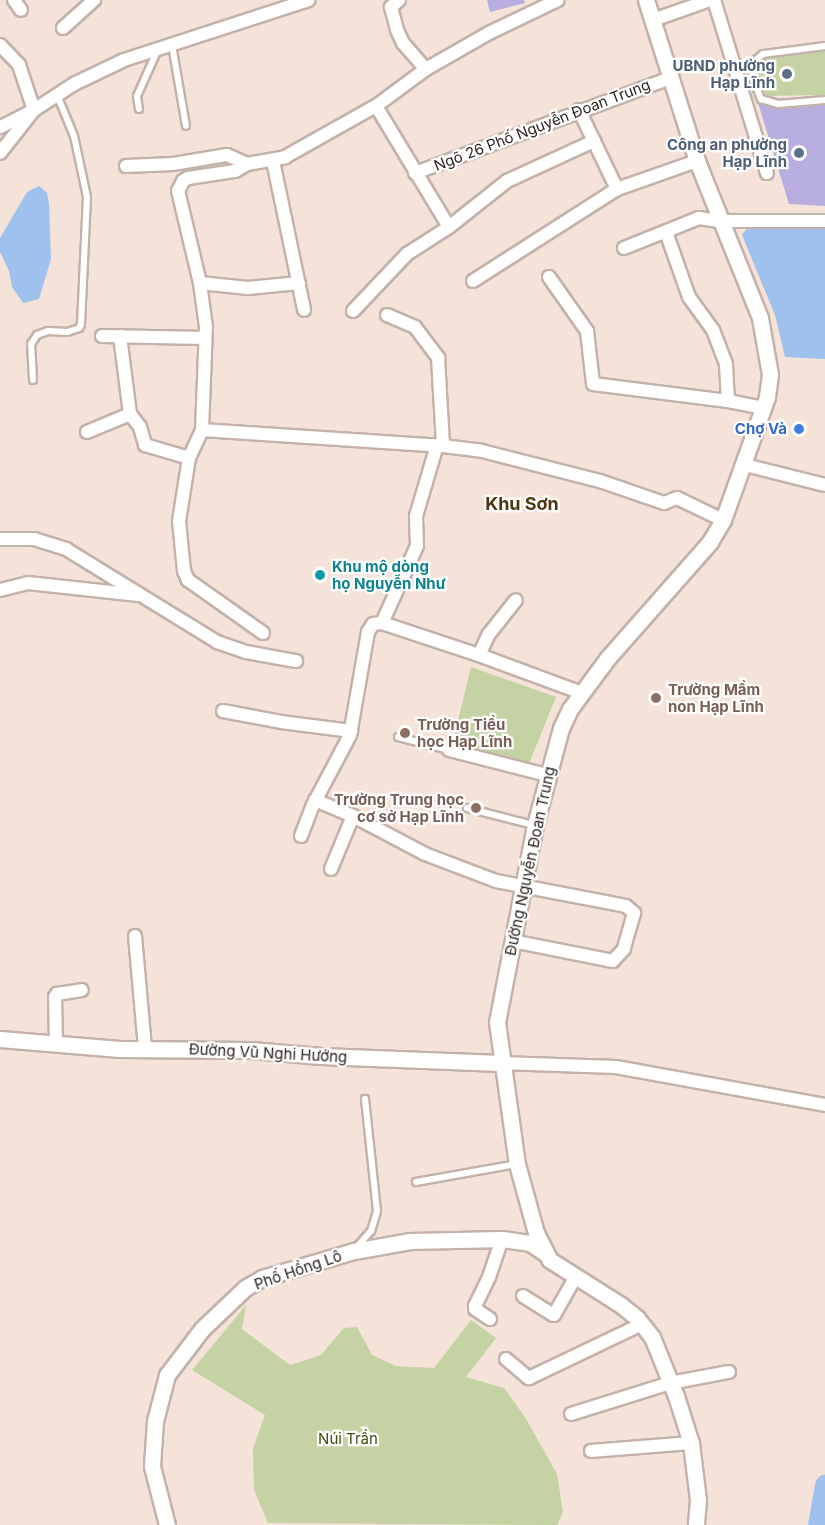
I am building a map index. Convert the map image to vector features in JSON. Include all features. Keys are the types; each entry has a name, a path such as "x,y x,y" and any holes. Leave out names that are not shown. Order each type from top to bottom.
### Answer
{"street":[{"path":"63,28 94,0"},
{"path":"0,127 34,111 74,84 124,60 277,4 309,0"},
{"path":"399,0 391,7 397,30 403,43 426,69"},
{"path":"263,633 188,580 184,571 178,521 189,458 202,430 205,338 201,283 178,191 183,181 189,178 235,171 248,164 273,160 304,147 376,106 426,69 489,33 558,0"},
{"name":"Đường Nguyễn Đoan Trung","path":"646,0 669,78 718,221 764,334 770,375 764,408 723,520 699,556 626,636 582,693 561,728 535,825 497,1011 501,1063 517,1164 536,1233 545,1253 560,1268 621,1305 642,1324 651,1337 691,1443 698,1500 696,1525"},
{"path":"653,20 710,0 767,173"},
{"path":"0,45 19,65 34,111"},
{"name":"Ngõ 26 Phố Nguyễn Đoan Trung","path":"415,173 669,78"},
{"path":"376,106 449,227"},
{"path":"579,110 617,189"},
{"path":"0,153 34,111"},
{"path":"353,311 407,254 449,227 507,181 594,141"},
{"path":"126,166 173,164 227,155 248,164"},
{"path":"273,160 304,310"},
{"path":"473,281 617,189 697,161"},
{"path":"624,248 699,218 718,221 825,222"},
{"path":"666,232 688,297 713,330 726,364 728,401"},
{"path":"549,277 587,331 593,384 728,401 764,408"},
{"path":"201,283 248,288 298,283"},
{"path":"382,623 417,546 416,516 440,446 438,358 414,327 387,315"},
{"path":"102,336 205,338"},
{"path":"120,336 130,414 140,427 145,446 189,458"},
{"path":"87,432 130,414"},
{"path":"202,430 440,446 482,451 589,478 664,503 677,498 723,520"},
{"path":"745,465 825,485"},
{"path":"0,539 34,539 66,549 217,642 246,652 296,661"},
{"path":"0,590 27,583 142,595"},
{"path":"479,655 489,634 516,600"},
{"path":"301,836 315,800 351,731 368,632 373,624 382,623 479,655 582,693"},
{"path":"223,711 280,722 351,731"},
{"path":"449,750 547,775"},
{"path":"315,800 353,816 425,854 496,881 626,906 634,913 623,952 613,961 513,941"},
{"path":"331,869 353,816"},
{"path":"135,936 145,1049"},
{"path":"56,1044 55,997 82,990"},
{"name":"Đường Vũ Nghi Hướng","path":"0,1039 145,1049 251,1050 321,1056 501,1063"},
{"path":"501,1063 616,1067 825,1105"},
{"path":"490,1319 475,1310 475,1306 489,1277 502,1239"},
{"name":"Phố Hồng Lô","path":"167,1525 153,1477 153,1445 159,1401 167,1375 175,1361 202,1329 245,1288 262,1278 354,1251 410,1241 502,1239 530,1243 545,1253"},
{"path":"523,1296 554,1315 575,1278"},
{"path":"506,1359 529,1378 642,1324"},
{"path":"571,1414 670,1383 729,1372"},
{"path":"591,1451 691,1443"}],"lane":[{"path":"171,44 186,126"},
{"path":"825,46 764,54 754,66 752,76 761,99 778,104 825,100"},
{"path":"139,109 137,96 158,49"},
{"path":"33,380 31,344 37,335 48,331 67,332 79,328 81,324 87,198 74,136 52,98"},
{"path":"398,737 449,750"},
{"path":"467,808 535,825"},
{"path":"354,1251 371,1231 377,1211 365,1100"},
{"path":"416,1182 517,1164"}],"green space":[{"name":"UBND phường Hạp Lĩnh","path":"825,51 825,95 762,96 756,74 760,61 767,57"},
{"path":"471,667 556,697 528,766 452,745"},
{"name":"Núi Trần","path":"246,1305 242,1329 290,1365 321,1355 344,1328 357,1327 372,1355 396,1366 434,1368 471,1320 496,1338 466,1377 504,1388 525,1417 557,1474 563,1512 557,1525 268,1523 254,1490 253,1448 265,1415 192,1370"}],"water":[{"path":"39,186 47,193 49,203 51,259 39,299 23,303 12,287 9,271 0,252 0,238 27,192"},
{"path":"747,229 825,229 825,359 785,357 775,315 742,234"}],"building":[{"path":"487,0 524,0 525,3 490,12"},
{"name":"Công an phường Hạp Lĩnh","path":"758,103 778,109 825,105 825,206 789,204"}],"waterway":[{"path":"818,1525 825,1485"}],"place":[{"name":"UBND phường Hạp Lĩnh","path":"787,74"},
{"name":"Công an phường Hạp Lĩnh","path":"799,153"},
{"name":"Chợ Và","path":"799,429"},
{"name":"Khu mộ dòng họ Nguyễn Như","path":"320,575"},
{"name":"Trường Mầm non Hạp Lĩnh","path":"656,698"},
{"name":"Trường Tiểu học Hạp Lĩnh","path":"405,733"},
{"name":"Trường Trung học cơ sở Hạp Lĩnh","path":"476,808"}],"district":[{"name":"Khu Sơn","path":"522,504"}]}
